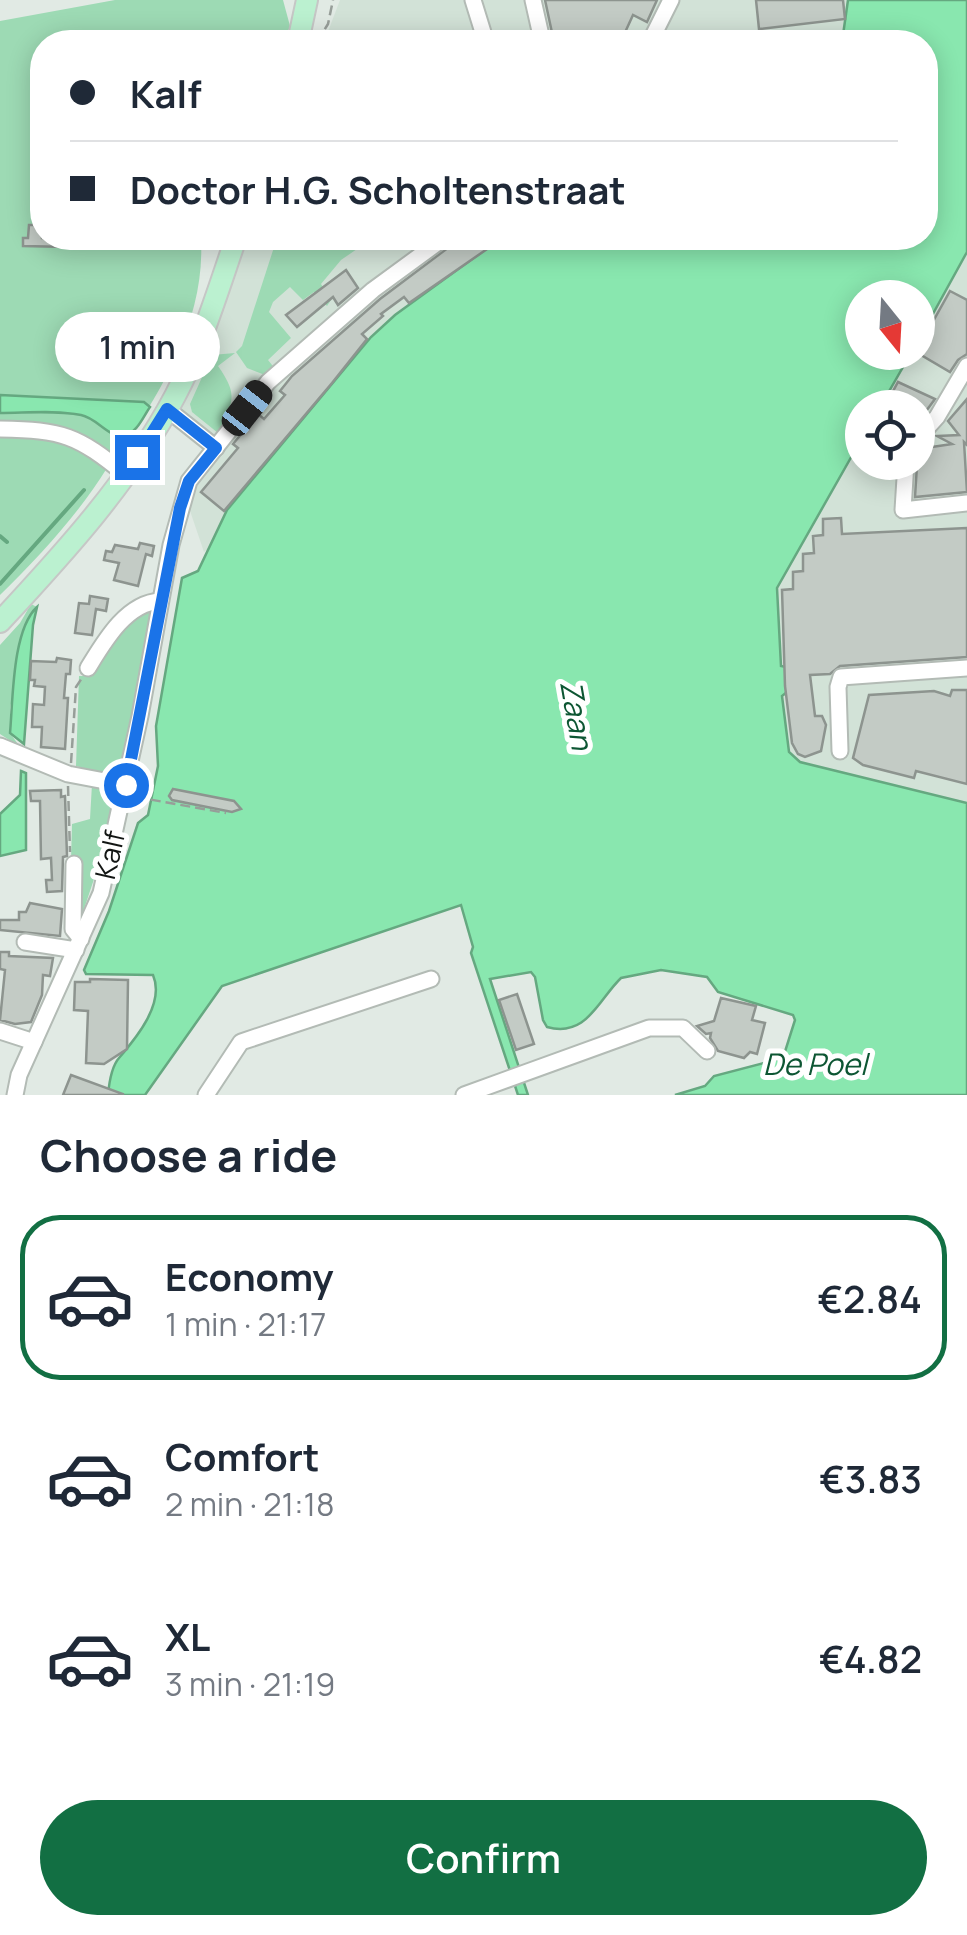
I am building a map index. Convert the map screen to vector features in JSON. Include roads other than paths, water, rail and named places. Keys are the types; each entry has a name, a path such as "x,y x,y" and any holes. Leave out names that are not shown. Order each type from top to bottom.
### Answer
{"main road":[{"path":"301,30 307,0"},
{"path":"0,622 70,546 126,475 167,409 232,250"}],"street":[{"path":"473,0 482,30"},
{"path":"533,0 540,30"},
{"path":"656,30 670,0"},
{"name":"Kalf","path":"15,1095 19,1075 101,893 125,790 160,601 189,481 268,382 373,290 428,250"},
{"path":"935,420 967,366"},
{"path":"167,409 216,448"},
{"path":"0,429 68,434 126,475"},
{"path":"904,480 902,510 967,503"},
{"path":"88,668 114,628 152,601 160,601"},
{"path":"840,751 841,678 967,668"},
{"path":"0,746 68,774 125,790"},
{"path":"25,942 78,945 72,929 74,864"},
{"path":"206,1095 241,1042 431,979"},
{"path":"464,1095 660,1027 682,1028 707,1051"},
{"path":"0,1032 34,1042"}],"water":[{"path":"848,0 967,0 967,252 935,310 935,280 845,280 845,370 901,370 890,390 845,390 845,468 777,588 781,666 786,667 787,692 782,696 789,752 800,762 967,803 967,1095 675,1095 705,1086 714,1076 783,1058 795,1020 793,1015 718,992 707,977 661,970 621,978 582,1022 561,1029 547,1027 543,1020 531,972 490,979 528,1095 518,1095 471,953 473,947 461,905 222,986 145,1095 108,1095 114,1066 147,1019 156,986 153,975 86,974 84,970 109,911 138,823 148,815 158,766 156,726 182,578 198,571 227,510 371,337 484,250 938,250 938,30 844,30"},
{"path":"0,395 144,402 150,407 133,432 119,436 81,415 0,413"},
{"path":"37,607 24,744 10,733 13,685 23,632"},
{"path":"21,771 26,773 26,850 0,856 0,814 20,795"}],"waterway":[{"path":"0,584 84,490"},
{"path":"0,536 7,542"}],"water label":[{"name":"Zaan","path":"576,715"},
{"name":"De Poel","path":"815,1065"}]}
